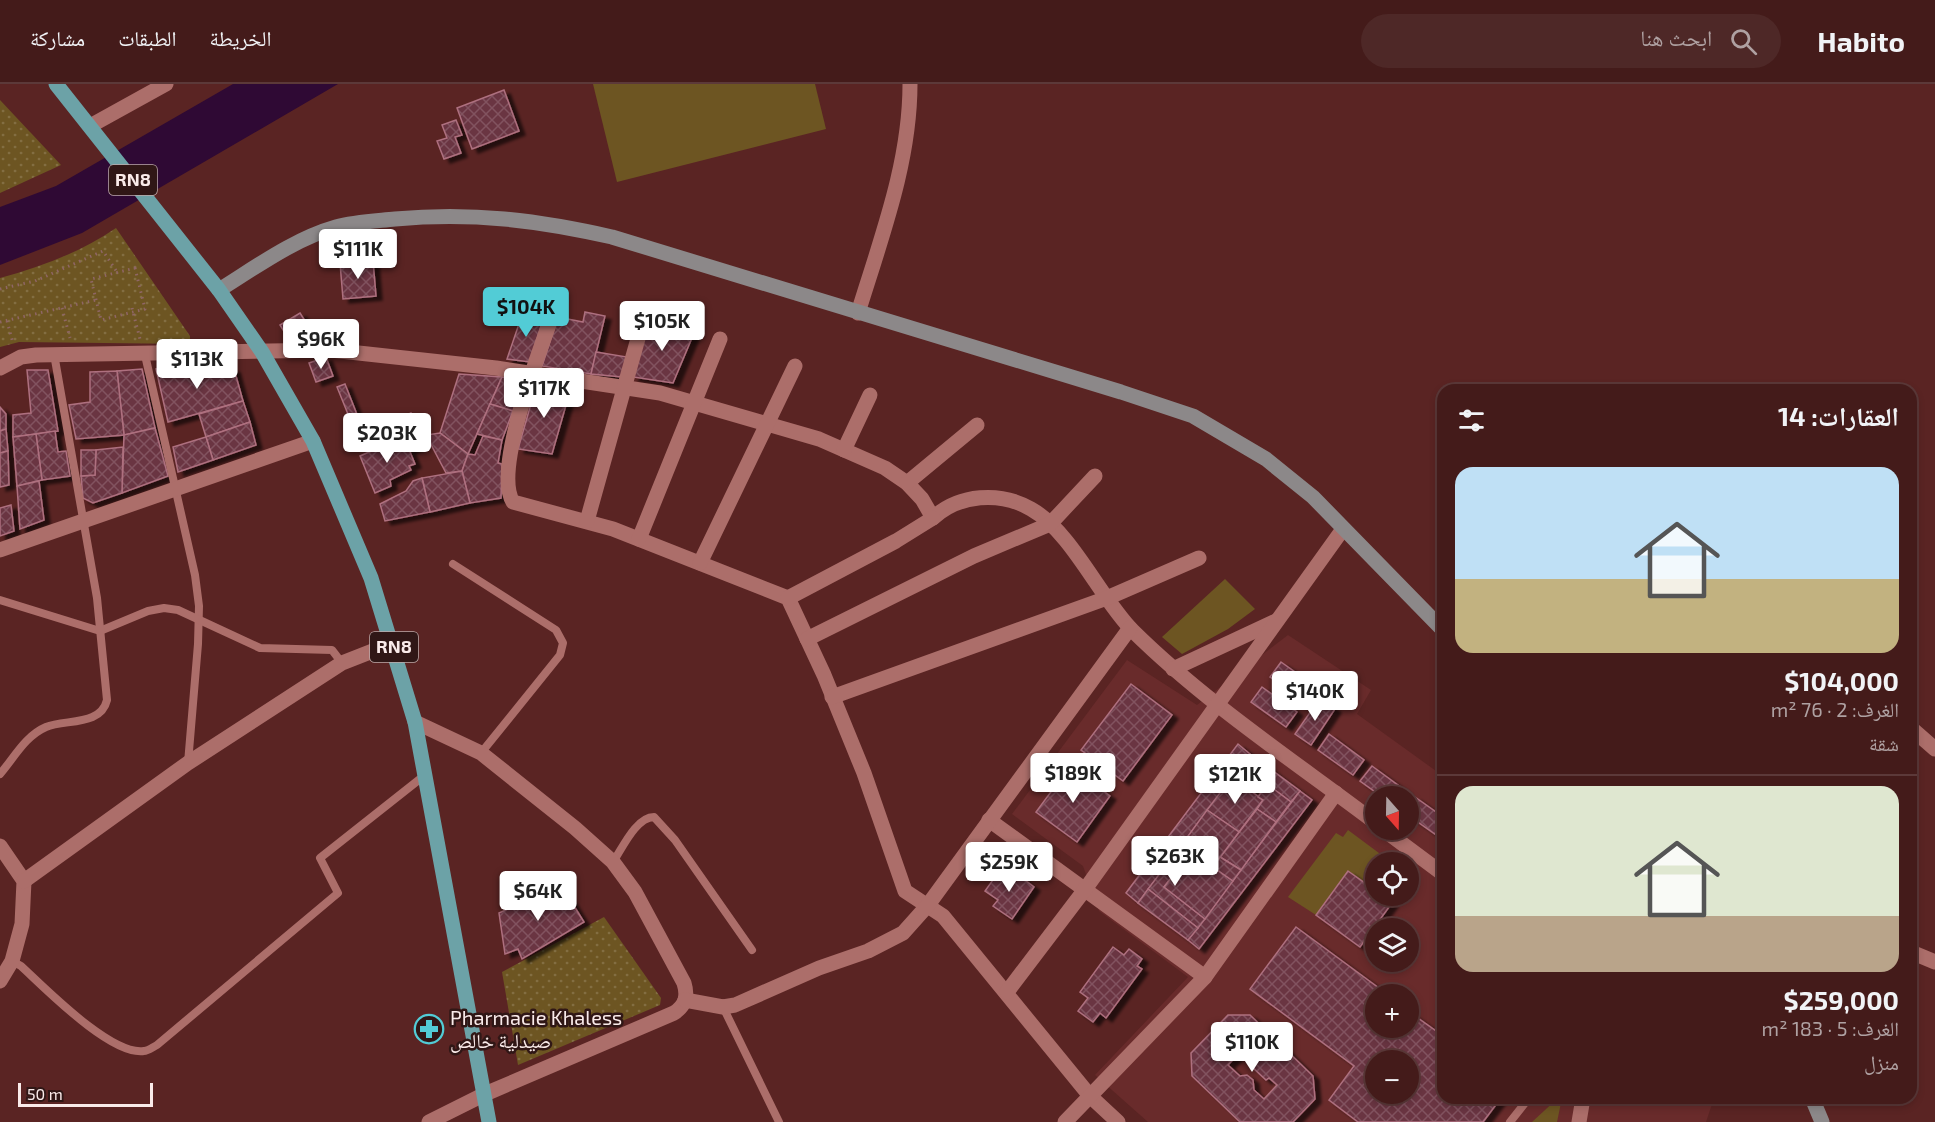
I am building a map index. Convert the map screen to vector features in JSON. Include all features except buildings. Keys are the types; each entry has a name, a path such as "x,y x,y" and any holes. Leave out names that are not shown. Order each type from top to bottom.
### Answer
{"main road":[{"name":"RN8","path":"56,84 168,222 219,290 262,352 314,441 370,578 393,643 415,722 489,1122"},
{"path":"219,290 278,254 336,227 432,216 494,216 553,223 612,237 1193,416 1266,459 1313,497 1437,624"},
{"path":"1814,1104 1822,1122"}],"street":[{"path":"94,132 166,84"},
{"path":"858,313 895,194 907,132 910,84"},
{"path":"556,305 533,374 509,459 507,477 509,495 520,505 587,521 639,539 788,598 864,773 905,891 943,915 1090,1096 1118,1122"},
{"path":"587,521 644,317"},
{"path":"639,539 720,339"},
{"path":"0,368 17,359 54,354 145,355 331,350 533,374 624,388 694,402 844,450 885,468 907,483 922,499 933,518"},
{"path":"700,563 795,366"},
{"path":"844,450 870,395"},
{"path":"907,483 977,425"},
{"path":"0,550 314,441"},
{"path":"807,639 974,556 1050,524 1095,476"},
{"path":"788,598 896,541 946,507 962,501 978,497 997,498 1031,509 1050,524 1081,560 1130,628 1173,669 1365,815"},
{"path":"1007,992 1086,888 1343,529"},
{"path":"832,697 1107,598 1200,558"},
{"path":"1173,669 1279,620"},
{"path":"685,1000 723,1007 735,1005 819,968 868,951 903,933 928,905 1130,628"},
{"path":"24,881 188,763 342,663 393,643"},
{"path":"415,722 481,753 575,828 613,862 635,892 684,983 685,1000 675,1012 485,1094 429,1122"},
{"path":"1917,733 1935,749"},
{"path":"1065,1122 1205,977 1336,793"},
{"path":"989,820 1086,888 1205,977"},
{"path":"1397,840 1437,870"},
{"path":"0,846 24,881 22,924 12,961 0,981"},
{"path":"1917,954 1935,962"},
{"path":"1579,1122 1582,1104"}],"lane":[{"path":"0,774 31,736 46,727 91,718 103,710 107,700 100,631 54,354"},
{"path":"145,355 195,575 199,620 188,763"},
{"path":"453,564 556,630 564,643 560,655 481,753"},
{"path":"0,600 100,631 148,611 164,608 178,610 260,648 332,650 342,663"},
{"path":"12,961 21,966 91,1028 133,1051 145,1052 166,1038 338,893 320,858 425,775"},
{"path":"613,862 639,824 648,817 654,817 682,850 752,950"},
{"path":"723,1007 779,1122"},
{"path":"1510,1122 1524,1104"}],"path":[{"path":"0,289 35,281 103,251 117,272"},
{"path":"135,268 145,309 133,310 101,320 91,279 117,272 135,268"},
{"path":"0,322 96,300"},
{"path":"62,308 71,343"},
{"path":"133,310 145,355"},
{"path":"7,321 17,359"}],"shaded area":[{"path":"233,84 338,84 82,233 0,265 0,207 56,186"},
{"path":"593,84 815,84 826,129 617,182"},
{"path":"0,100 61,165 0,193"},
{"path":"116,228 190,336 190,344 19,342 0,347 0,278 60,258"},
{"path":"1225,579 1255,609 1228,629 1182,654 1162,637"},
{"path":"1288,635 1371,690 1357,714 1437,772 1437,1104 1712,1104 1706,1122 1148,1122 1095,1075 1188,977 1099,911 1083,866 1012,814 1127,660 1197,705"},
{"path":"1348,830 1378,852 1365,852 1365,895 1316,915 1288,897 1336,833 1343,837"},
{"path":"604,917 661,998 660,1005 518,1065 502,972"},
{"path":"1552,1104 1561,1104 1557,1122 1532,1122"}],"place":[{"name":"Pharmacie Khaless صيدلية خالص","path":"429,1029"}]}
